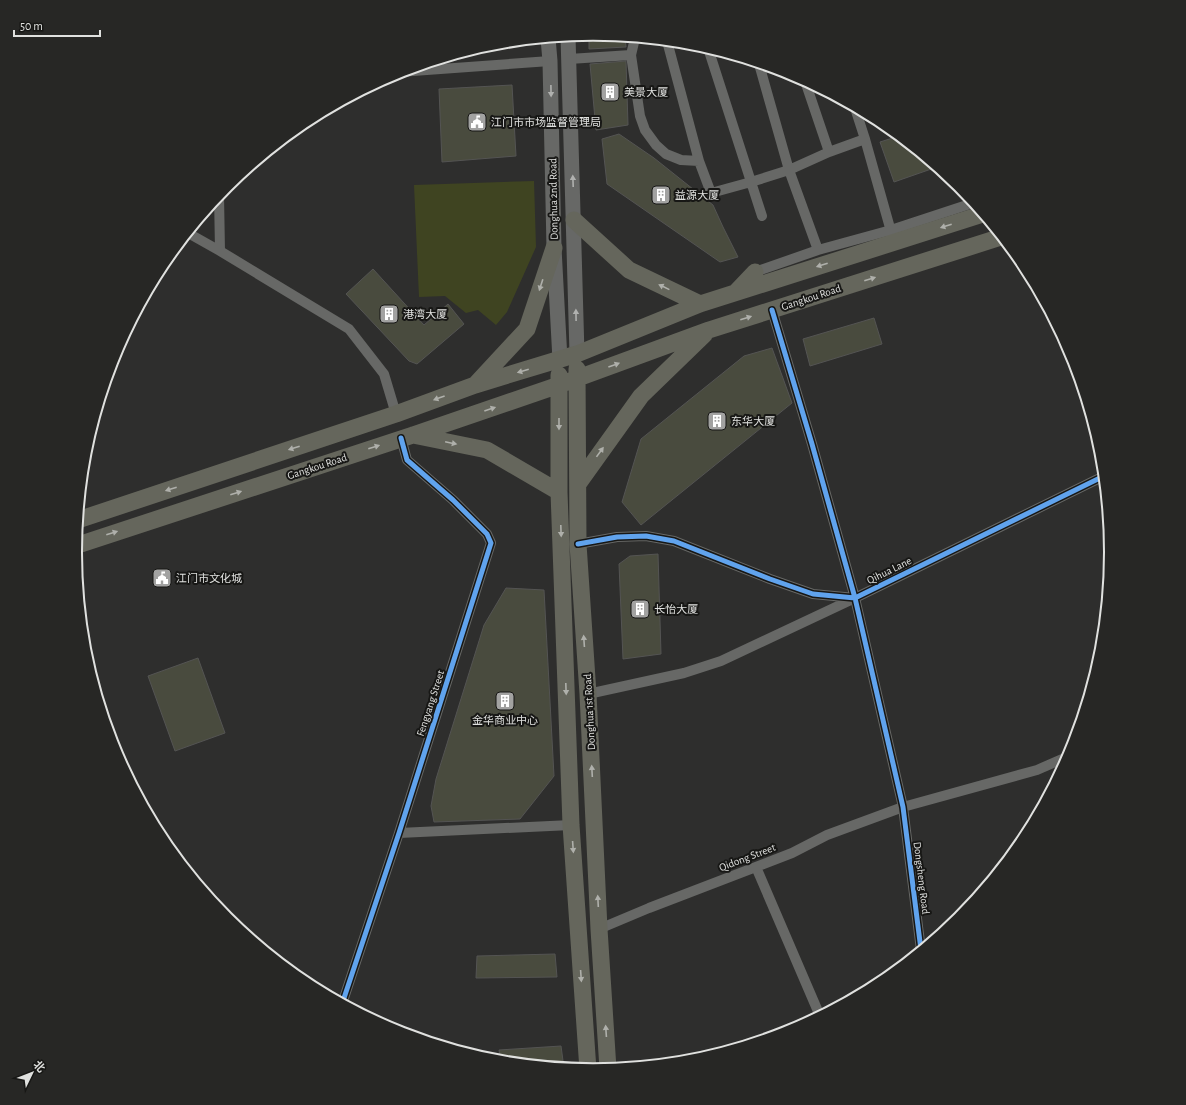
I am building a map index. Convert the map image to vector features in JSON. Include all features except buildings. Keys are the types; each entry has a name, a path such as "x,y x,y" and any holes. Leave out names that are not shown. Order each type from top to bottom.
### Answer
{"main road":[{"name":"Donghua 2nd Road","path":"568,42 577,354"},
{"name":"Donghua 2nd Road","path":"548,43 554,248 560,360"},
{"path":"83,518 396,414 475,385 560,360 700,304 775,280 892,236 978,215"},
{"path":"574,220 629,270 700,304"},
{"name":"Gangkou Road","path":"82,544 577,379 709,330 997,238"},
{"path":"475,385 527,329 554,248"},
{"path":"735,293 755,272"},
{"path":"775,280 778,308"},
{"path":"578,484 641,396 709,330"},
{"name":"Donghua 1st Road","path":"577,354 578,544 588,694 599,929 608,1064"},
{"name":"Donghua 1st Road","path":"560,360 560,492 571,825 588,1064"},
{"path":"331,436 337,459"},
{"path":"407,436 487,450 560,492"}],"street":[{"path":"634,43 630,55 640,116 645,130 656,145 666,154 681,160 699,162"},
{"path":"668,47 699,162 711,193 789,170 829,152 865,139"},
{"path":"569,59 630,55"},
{"path":"710,55 762,216"},
{"path":"428,68 550,62"},
{"path":"761,69 789,170 818,250"},
{"path":"808,89 829,152"},
{"path":"857,115 892,236"},
{"path":"219,203 220,251"},
{"path":"755,272 818,250 892,236 969,205"},
{"path":"192,235 350,329 384,374 396,414"},
{"name":"Dongsheng Road","path":"778,308 812,444 854,598 903,807 920,945"},
{"name":"Fengyang Street","path":"344,999 399,833 491,543 487,534 453,500 407,460 407,436"},
{"name":"Qihua Lane","path":"588,694 684,673 721,661 1099,479"},
{"path":"578,544 617,537 646,536 674,541 770,579 813,594 854,598"},
{"name":"Qidong Street","path":"599,929 649,908 792,853 827,835 903,807 1037,770 1061,760"},
{"path":"399,833 571,825"},
{"path":"756,867 818,1011"}],"green space":[{"path":"534,181 536,247 507,312 496,325 478,310 466,313 445,296 419,297 414,185"}],"cycle path":[{"path":"772,310 812,444 855,598 903,807 920,945"},
{"path":"344,999 399,833 491,543 487,534 453,500 407,460 401,438"},
{"path":"578,544 617,537 646,536 674,541 770,579 813,594 855,598 1099,479"}],"place":[{"name":"美景大厦","path":"610,92"},
{"name":"江门市市场监督管理局","path":"477,122"},
{"name":"益源大厦","path":"661,195"},
{"name":"港湾大厦","path":"389,314"},
{"name":"东华大厦","path":"717,421"},
{"name":"江门市文化城","path":"162,578"},
{"name":"长怡大厦","path":"640,609"},
{"name":"金华商业中心","path":"505,701"}]}
